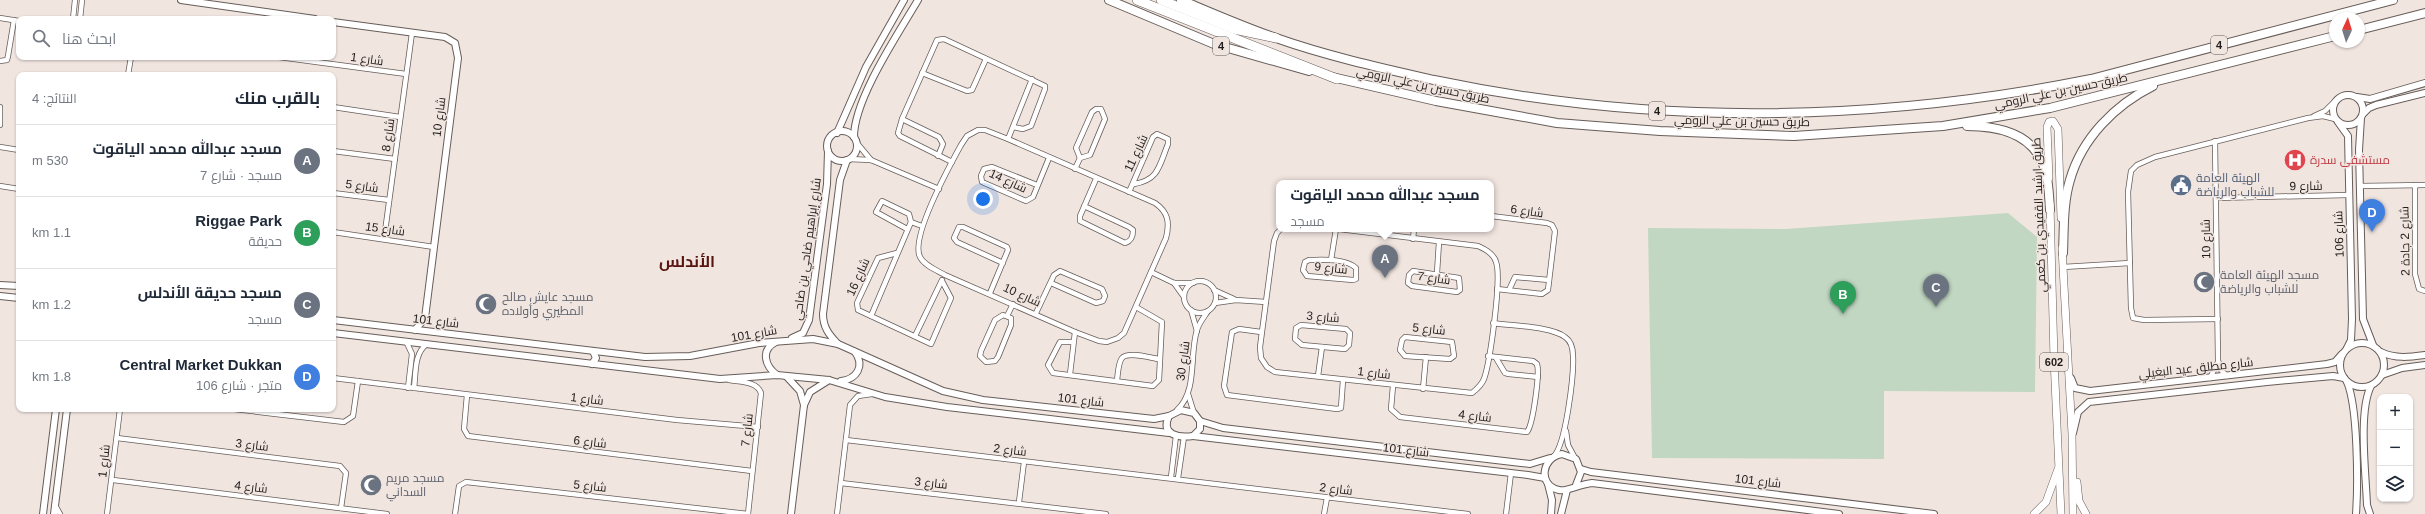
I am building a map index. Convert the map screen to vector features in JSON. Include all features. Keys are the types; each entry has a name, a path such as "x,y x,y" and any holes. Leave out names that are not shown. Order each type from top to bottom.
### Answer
{"highway":[{"name":"طريق حسين بن علي الرومي","path":"1109,0 1214,44 1254,57 1337,79 1482,109 1557,123 1605,127 1794,136 1943,126 2050,108 2329,38"},
{"path":"1137,0 1337,79"},
{"path":"1161,0 1234,29 1276,38"},
{"name":"طريق حسين بن علي الرومي","path":"1181,0 1276,38 1405,73 1486,91 1562,103 1631,110 1778,114 1857,111 1935,104 2044,88 2098,77 2393,0"},
{"path":"2365,28 2425,13"},
{"path":"2063,253 2070,180 2078,158 2091,136 2123,105 2142,92 2170,78"},
{"path":"1943,126 1988,126 2006,130 2030,143 2038,154 2045,169 2050,210"}],"main road":[{"name":"طريق ارشيد القفيدي بن كعمي","path":"2061,514 2060,463 2054,359 2047,129 2049,122 2053,121 2058,129 2067,363 2072,434 2073,514"},
{"path":"2034,514 2046,502 2060,463"},
{"path":"2072,463 2077,474 2079,501 2086,514"}],"street":[{"path":"72,16 75,0"},
{"path":"80,16 82,0"},
{"path":"181,0 294,16"},
{"path":"904,0 866,66 837,133 829,140 828,151 834,160 871,160 939,189"},
{"path":"847,160 855,151 855,121 863,102 889,50 918,0"},
{"path":"0,18 16,21"},
{"name":"شارع 10","path":"336,22 445,37 455,43 458,58 425,318"},
{"path":"0,60 7,60 16,25"},
{"name":"شارع 8","path":"384,239 412,33"},
{"path":"952,162 900,136 898,130 934,45 940,39 944,39 1042,83 1046,89 1031,126 1023,129 1013,127"},
{"path":"922,73 967,92 972,90 986,59"},
{"path":"128,72 130,60"},
{"name":"شارع 1","path":"301,60 406,74"},
{"path":"1008,139 1032,79"},
{"path":"2308,118 2325,110 2343,95 2370,99 2425,83"},
{"path":"2218,319 2144,320 2134,318 2131,314 2128,192 2131,171 2145,160 2308,118 2323,116 2348,125 2362,116 2369,108 2376,105 2425,93"},
{"path":"2356,97 2362,104 2362,116"},
{"path":"2335,101 2332,110 2337,121"},
{"path":"0,107 2,111 0,125"},
{"path":"336,108 400,117"},
{"path":"1075,169 1080,158 1076,148 1092,112 1096,109 1101,109 1105,119 1090,155 1080,158"},
{"name":"شارع 106","path":"2362,116 2359,159 2363,319 2373,345"},
{"path":"902,119 939,137 943,144 938,156"},
{"name":"شارع 106","path":"2337,121 2348,136 2348,195 2352,319 2351,340 2347,348"},
{"name":"شارع 10","path":"978,130 986,130 1049,158 1130,192 1162,208 1169,222 1166,238 1124,333 1113,340 1099,341 1075,332 1036,313 944,275 927,264 920,257 918,243 922,226 964,140 978,130"},
{"path":"837,133 848,131 871,160"},
{"name":"شارع 11","path":"1130,192 1152,137 1157,134 1168,139 1168,144 1154,177 1147,182 1134,184"},
{"name":"شارع 10","path":"2216,141 2218,360 2220,369 2227,376"},
{"path":"0,148 16,150"},
{"path":"336,151 395,159"},
{"name":"شارع إبراهيم ضاحي بن ضاحي","path":"789,339 803,333 809,320 828,184 828,151"},
{"path":"2348,158 2353,154 2359,159"},
{"name":"شارع 14","path":"1037,185 992,167 984,169 981,176 982,182 1026,201 1033,196 1049,158"},
{"name":"شارع إبراهيم ضاحي بن ضاحي","path":"838,344 827,331 823,323 823,314 840,180 847,160"},
{"path":"1084,206 1133,230 1133,235 1129,242 1125,244 1082,224 1080,216 1084,206 1096,179"},
{"name":"شارع 2 جادة 2","path":"2415,185 2415,274 2419,288 2425,291"},
{"path":"2360,186 2425,185"},
{"path":"0,186 16,189"},
{"name":"شارع 5","path":"336,193 389,200"},
{"name":"شارع 9","path":"2216,198 2348,195"},
{"path":"871,316 911,222 909,214 885,201 882,201 875,210 876,212 907,229"},
{"name":"شارع 6","path":"1494,216 1552,225 1555,231 1548,290 1542,294 1497,289"},
{"path":"911,222 922,226"},
{"path":"990,293 1003,264 1008,250 1007,247 963,227 960,228 954,238 957,242 1003,264"},
{"name":"شارع 15","path":"336,232 434,247"},
{"name":"شارع 1","path":"1278,232 1274,241 1262,332 1261,358 1267,367 1275,372 1393,386 1472,393 1479,388 1484,379 1497,289 1496,261 1488,252 1478,246 1413,239 1375,232"},
{"name":"شارع 9","path":"1331,260 1336,232"},
{"path":"1413,239 1414,232"},
{"name":"شارع 7","path":"1437,273 1440,242"},
{"name":"شارع 16","path":"897,253 878,258 857,302 858,310 915,336 928,344 933,341 951,298 942,281"},
{"name":"شارع 9","path":"1309,260 1331,260 1352,264 1356,268 1356,279 1352,280 1307,276 1303,270 1305,262 1309,260"},
{"path":"2063,267 2130,263"},
{"name":"شارع 7","path":"1413,270 1437,273 1459,278 1460,290 1456,292 1412,286 1408,283 1409,275 1413,270"},
{"path":"1036,313 1050,283 1056,272 1064,272 1102,289 1105,296 1103,301 1096,303 1050,283"},
{"path":"1151,272 1174,283 1193,283 1202,281 1236,300"},
{"path":"915,336 944,275"},
{"path":"1509,290 1515,277 1549,280"},
{"path":"1174,283 1191,310 1198,313 1208,311 1215,303 1236,300 1266,302"},
{"path":"1184,297 1186,289 1193,283"},
{"path":"0,285 16,286"},
{"path":"1214,289 1215,303"},
{"path":"0,296 16,298"},
{"path":"1007,316 1013,304"},
{"path":"1074,342 1060,342 1048,365 1053,373 1117,380 1153,386 1159,380 1162,322 1136,307"},
{"name":"شارع 30","path":"1191,310 1197,331"},
{"name":"شارع 30","path":"1176,412 1184,404 1188,394 1197,331 1208,311"},
{"path":"1003,315 1007,316 1011,318 1011,325 998,357 995,361 986,362 980,356 981,351 995,320 1003,315"},
{"path":"415,330 425,318 432,332"},
{"name":"شارع 101","path":"336,320 625,355 669,358 690,356 789,339 813,339 838,344 943,391 983,400 1154,419 1169,416"},
{"path":"1493,323 1552,331 1565,337 1571,344 1574,356 1565,430 1559,450 1551,458 1544,470 1552,500 1551,514"},
{"name":"شارع 3","path":"1301,325 1325,327 1346,329 1350,333 1349,345 1345,349 1322,347 1302,346 1296,342 1296,328 1301,325"},
{"path":"1262,332 1239,329 1232,332 1224,386 1227,396 1337,409 1340,408 1342,403 1343,380"},
{"path":"1070,374 1075,332"},
{"name":"شارع 101","path":"336,333 720,379 777,375 838,381 873,394 947,408 1169,433"},
{"name":"شارع 5","path":"1403,338 1448,341 1454,345 1452,359 1426,358 1405,356 1402,354 1403,338"},
{"path":"406,341 412,354 408,388"},
{"path":"777,341 770,345 766,353 766,362 770,370 777,375"},
{"path":"2356,514 2354,411 2352,392 2340,366 2342,354 2347,348 2360,342 2373,345 2388,356 2398,357 2425,355"},
{"path":"414,388 418,355 422,348 428,344"},
{"path":"1318,376 1322,347"},
{"path":"592,364 596,358 593,351"},
{"path":"838,381 848,380 856,376 860,367 860,358 854,351"},
{"path":"2381,352 2385,363 2382,376"},
{"name":"شارع مطلق عيد البغيلي","path":"2067,363 2073,385 2086,391 2327,364 2335,362 2342,354"},
{"path":"622,368 620,359 625,355"},
{"path":"1117,380 1121,359 1124,357 1134,355 1159,359"},
{"path":"1488,356 1533,361 1538,367 1538,377 1505,373 1496,358"},
{"path":"1424,389 1426,358"},
{"name":"شارع 10","path":"2210,378 2218,360"},
{"path":"2370,514 2367,505 2364,412 2366,395 2371,386 2382,376 2397,370 2425,365"},
{"name":"شارع مطلق عيد البغيلي","path":"2072,434 2078,412 2089,402 2333,376 2346,380"},
{"path":"787,377 800,391 804,405"},
{"name":"شارع 4","path":"1393,386 1391,409 1400,417 1523,433 1530,430 1538,377"},
{"name":"شارع 1","path":"336,378 677,420 758,427"},
{"name":"شارع 7","path":"720,379 748,383 758,387 761,395 748,514"},
{"path":"790,514 804,405 810,392 829,380"},
{"path":"2346,380 2359,387 2371,386"},
{"path":"259,412 344,422 353,416 358,381"},
{"path":"837,514 852,401 862,395 873,394"},
{"name":"شارع 30","path":"1188,394 1194,413"},
{"name":"شارع 6","path":"467,395 464,429 468,436 752,471"},
{"path":"1008,414 1012,411 1012,403"},
{"path":"1041,418 1039,411 1044,406"},
{"path":"1185,410 1194,413 1200,421 1200,429 1193,436 1176,436 1169,433 1166,425 1169,416 1176,412 1185,410"},
{"path":"43,514 56,412"},
{"path":"54,514 67,412"},
{"name":"شارع 1","path":"107,514 113,480 120,412"},
{"name":"شارع 101","path":"1200,421 1223,428 1530,464 1551,458"},
{"path":"1546,480 1558,490 1567,490 1576,485 1581,476 1581,469 1568,445 1565,430"},
{"path":"1171,477 1176,436"},
{"name":"شارع 101","path":"1193,436 1511,473 1546,480"},
{"path":"1178,478 1184,437"},
{"name":"شارع 3","path":"117,438 340,466 346,473 341,508"},
{"name":"شارع 2","path":"846,440 1024,462 1171,477 1327,498 1468,514"},
{"path":"1333,452 1338,449 1336,441"},
{"path":"1358,456 1356,448 1362,444"},
{"path":"50,453 55,451 58,453 57,483"},
{"path":"1551,458 1567,454 1576,459"},
{"path":"1019,502 1024,462"},
{"name":"شارع 101","path":"1581,469 1591,472 1934,514"},
{"path":"1506,514 1511,473"},
{"name":"شارع 4","path":"113,480 387,514"},
{"name":"شارع 5","path":"455,514 459,486 466,482 748,514"},
{"name":"شارع 3","path":"841,483 1019,502 1106,514"},
{"name":"شارع 101","path":"1576,485 1598,483 1840,514"},
{"path":"1561,514 1567,490"},
{"path":"1324,514 1327,498"},
{"path":"55,504 60,514"}],"green space":[{"path":"2008,213 2037,237 2035,392 1884,391 1884,459 1652,458 1648,228 1786,229"}],"place":[{"name":"مستشفى سدرة","path":"2295,160"},
{"name":"الهيئة العامة للشباب والرياضة","path":"2181,185"},
{"name":"Central Market Dukkan","path":"2372,232"},
{"name":"مسجد عبدالله محمد الياقوت","path":"1385,278"},
{"name":"مسجد الهيئة العامة للشباب والرياضة","path":"2204,282"},
{"name":"مسجد عايش صالح المطيري وأولاده","path":"486,304"},
{"name":"مسجد حديقة الأندلس","path":"1936,307"},
{"name":"Riggae Park","path":"1843,314"},
{"name":"مسجد مريم السداني","path":"371,485"}],"district":[{"name":"الأندلس","path":"687,261"}]}
